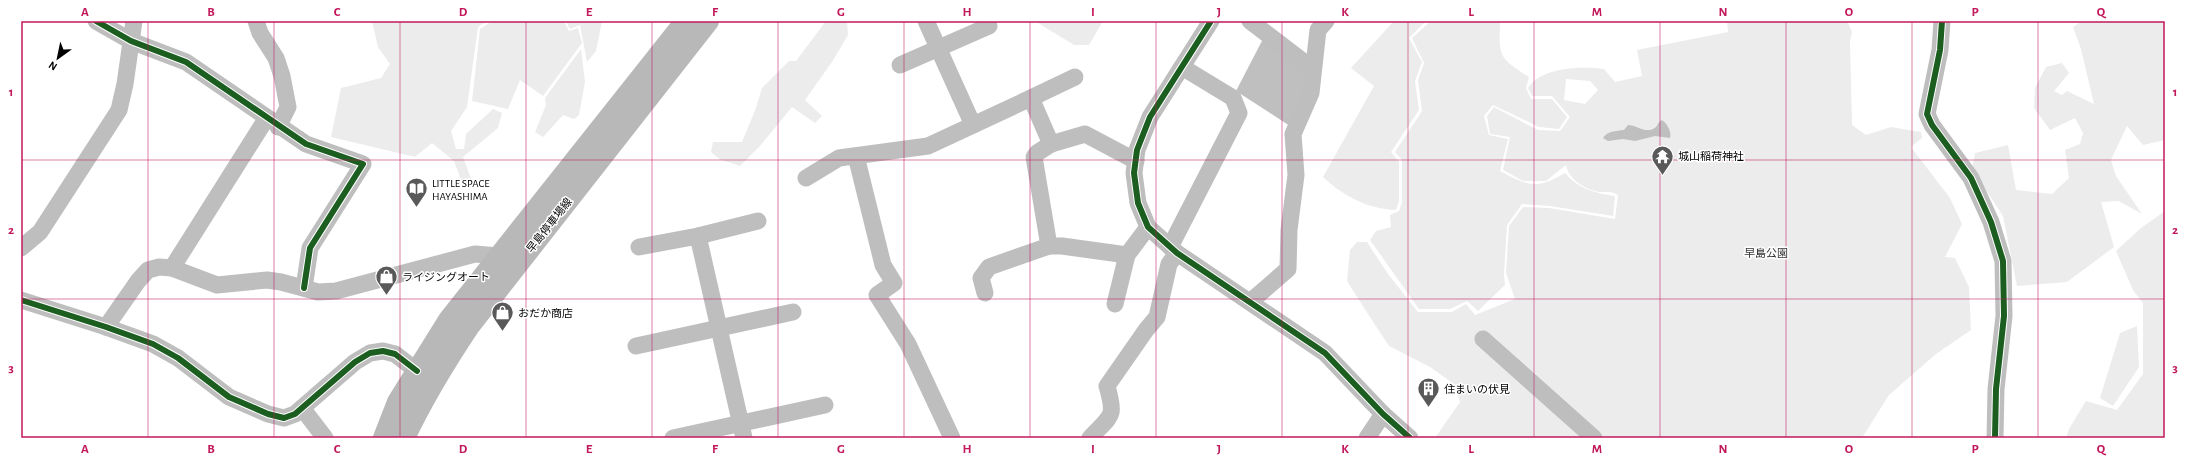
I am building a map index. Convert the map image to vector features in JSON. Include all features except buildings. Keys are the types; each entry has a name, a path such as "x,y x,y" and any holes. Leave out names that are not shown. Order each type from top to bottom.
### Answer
{"main road":[{"name":"早島停車場線","path":"404,438 419,406 440,370 469,326 507,263 686,21"},
{"name":"早島停車場線","path":"384,438 398,402 449,320 507,263 708,21"}],"street":[{"path":"96,21 131,40 186,62 272,123 306,144 364,164 310,248 304,288"},
{"path":"21,248 40,232 119,110 125,84 134,21"},
{"path":"172,268 272,123 288,107 282,76 276,58 260,33 256,21"},
{"path":"926,21 973,125"},
{"path":"1211,21 1150,118 1138,150 1134,173 1138,203 1148,227 1174,250 1325,353 1383,414 1410,438"},
{"path":"1250,21 1313,69"},
{"path":"1250,302 1288,269 1289,230 1296,175 1293,134 1311,93 1318,30 1326,21"},
{"path":"1942,21 1940,50 1928,114 1932,125 1971,178 1991,222 2003,261 2004,316 1996,389 1995,438"},
{"path":"900,65 989,26"},
{"path":"1090,438 1111,415 1113,409 1107,386 1157,317 1169,264 1174,250 1239,113 1232,98 1182,67"},
{"path":"806,178 839,158 928,146 1075,77"},
{"path":"1031,98 1051,144"},
{"path":"1049,246 1034,157 1037,153 1051,144 1084,134 1136,161"},
{"path":"856,156 883,265 894,284 877,295 908,344 952,438"},
{"path":"639,247 698,236 758,220"},
{"path":"1114,304 1127,255 1148,227"},
{"path":"698,236 742,431"},
{"path":"985,293 981,278 988,267 1049,246 1062,246 1127,255"},
{"path":"106,327 148,270 158,268 172,268 217,285 267,280 318,292 336,291 475,254 507,263"},
{"path":"21,300 106,327 153,344 178,358 229,397 268,414 284,418 295,414 355,362 370,353 383,352 395,354 417,371"},
{"path":"636,346 793,312"},
{"path":"1484,339 1594,438"},
{"path":"672,438 742,431 825,405"},
{"path":"302,408 325,438"},
{"path":"1367,438 1383,414"}],"green space":[{"path":"372,21 487,21 478,27 467,107 451,131 456,149 464,149 466,134 493,109 502,113 498,128 463,157 473,184 469,188 463,185 454,161 432,143 415,157 331,137 341,88 381,78 390,64 378,47"},
{"path":"492,21 564,21 569,31 578,28 582,43 543,96 520,80 508,109 472,101 480,29"},
{"path":"566,21 602,21 596,51 587,62 580,25 570,29"},
{"path":"826,21 847,21 848,35 832,62 805,100 822,116 815,123 792,107 760,146 740,166 719,159 711,152 713,142 742,142 756,108 762,88 789,61 796,61"},
{"path":"1035,21 1103,21 1089,45 1074,45"},
{"path":"1394,21 1426,21 1409,38 1422,62 1415,81 1419,110 1391,152 1399,162 1399,201 1396,210 1376,207 1356,200 1339,190 1323,177 1374,86 1351,68"},
{"path":"1431,21 1500,21 1500,42 1502,55 1511,65 1529,77 1526,88 1531,99 1552,99 1567,117 1559,129 1539,127 1493,105 1484,116 1489,135 1508,139 1500,171 1518,180 1532,184 1547,182 1565,173 1581,187 1615,196 1613,216 1550,206 1522,204 1507,225 1504,274 1505,285 1478,311 1467,301 1450,309 1419,309 1370,240 1376,231 1391,227 1390,215 1399,211 1402,202 1402,160 1395,152 1422,111 1418,80 1424,63 1412,38"},
{"name":"早島公園","path":"1727,21 1847,21 1852,32 1850,41 1852,125 1866,135 1891,127 1921,132 1922,138 1911,147 1950,198 1962,224 1945,257 1955,258 1969,287 1971,330 1936,354 1889,395 1862,438 1435,438 1460,402 1454,384 1430,367 1389,346 1347,281 1350,250 1357,242 1367,242 1388,274 1418,312 1452,312 1466,304 1475,315 1515,299 1506,273 1509,226 1523,207 1549,208 1615,219 1618,195 1611,192 1594,191 1583,186 1570,175 1566,165 1546,181 1523,181 1503,170 1510,137 1490,134 1487,116 1494,107 1538,130 1560,131 1570,117 1552,96 1532,96 1528,88 1534,81 1542,76 1552,72 1573,68 1595,68 1604,69 1615,82 1642,76 1637,50 1728,32","holes":["1566,79 1590,81 1598,90 1585,104 1564,100"]},
{"path":"2082,21 2165,21 2165,140 2143,145 2127,126 2111,160 2116,176 2142,214 2119,201 2101,202 2114,247 2067,282 2017,286 2003,216 1972,169 1975,153 2008,145 2016,190 2052,194 2069,178 2065,150 2080,144 2083,133 2075,118 2050,130 2034,108 2035,88 2046,67 2062,63 2069,73 2054,91 2062,95 2067,91 2094,104 2081,49 2073,27"},
{"path":"581,49 585,82 579,115 574,119 563,115 543,137 535,132 546,105 545,98"},
{"path":"2165,211 2165,438 2066,438 2069,429 2086,401 2117,410 2143,374 2143,303 2133,290 2116,251 2141,228"},
{"path":"2137,326 2139,367 2113,406 2100,398 2120,333"}],"shaded area":[{"path":"1264,37 1308,73 1305,93 1290,126 1236,91"},
{"path":"1662,120 1669,128 1670,138 1655,136 1635,141 1623,139 1608,141 1603,138 1609,133 1624,130 1628,125 1649,130 1656,127"}],"cycle path":[{"path":"96,21 131,41 186,62 306,144 363,164 310,248 304,288"},
{"path":"1211,21 1150,117 1137,150 1134,173 1138,203 1148,227 1177,253 1325,353 1383,414 1410,438"},
{"path":"1942,21 1940,50 1927,114 1932,125 1971,178 1991,222 2003,261 2004,316 1996,389 1995,438"},
{"path":"21,300 106,327 153,344 178,358 229,397 268,414 284,418 295,414 355,362 370,353 383,351 395,354 417,371"}],"place":[{"name":"城山稲荷神社","path":"1663,176"},
{"name":"LITTLE SPACE HAYASHIMA","path":"417,208"},
{"name":"ライジングオート","path":"386,296"},
{"name":"おだか商店","path":"503,332"},
{"name":"住まいの伏見","path":"1429,408"}]}
